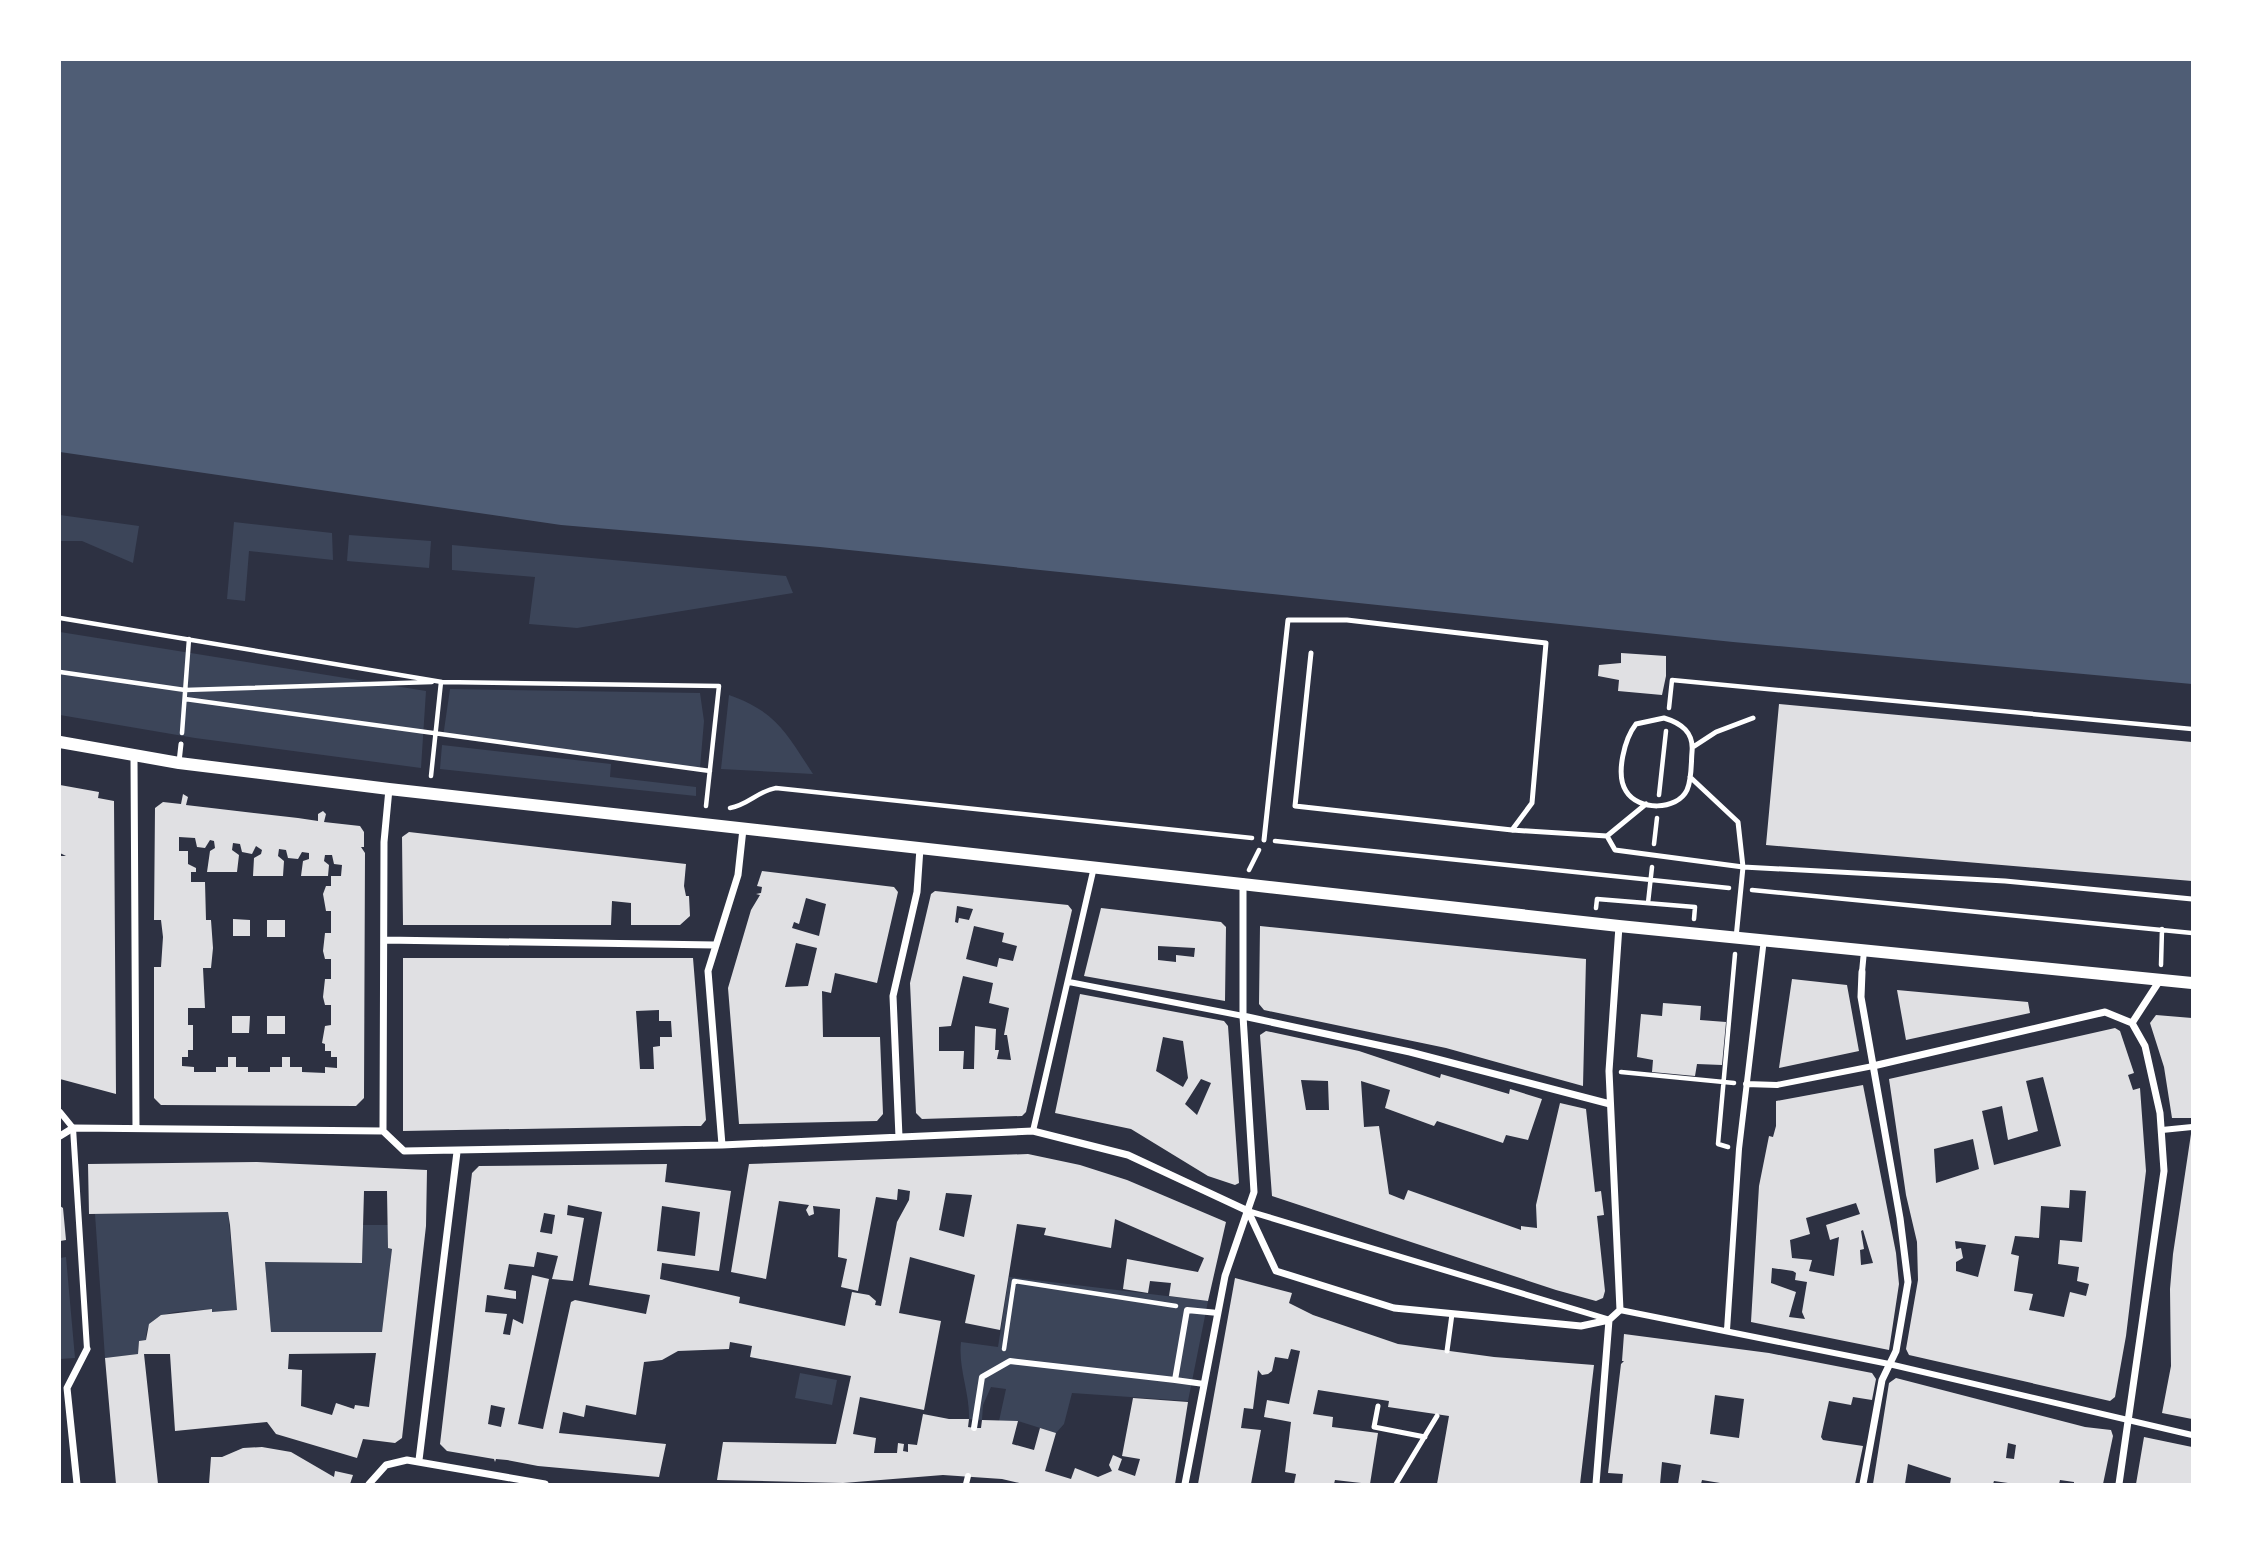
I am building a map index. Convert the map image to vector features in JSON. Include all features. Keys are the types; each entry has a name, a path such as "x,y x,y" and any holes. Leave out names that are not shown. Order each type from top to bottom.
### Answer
{"street":[{"path":"60,743 179,763 743,829 1243,882 1619,926 2193,983"},
{"path":"134,757 136,1128"},
{"path":"383,1131 384,842 389,789"},
{"path":"722,1145 708,971 738,876 743,829"},
{"path":"899,1137 893,996 917,892 920,847"},
{"path":"1033,1131 1094,867"},
{"path":"1185,1485 1225,1276 1254,1192 1243,1016 1243,882"},
{"path":"1619,926 1609,1071 1620,1310"},
{"path":"1727,1330 1739,1149 1764,939"},
{"path":"384,940 715,945"},
{"path":"1863,1485 1882,1380 1896,1351 1908,1282 1900,1218 1861,997 1864,951"},
{"path":"2132,1023 2161,980"},
{"path":"1069,982 1410,1052 1610,1104"},
{"path":"1746,1084 1777,1085 1873,1066 2095,1014 2112,1013 2132,1023 2145,1046 2151,1066 2162,1130 2162,1196 2119,1485"},
{"path":"60,1112 73,1128 87,1349 67,1388 77,1485"},
{"path":"2162,1130 2193,1127"},
{"path":"60,1136 73,1128 383,1131 404,1152 457,1152 722,1145 1033,1131 1128,1155 1248,1211 1609,1320"},
{"path":"419,1460 457,1152"},
{"path":"1248,1211 1276,1271 1394,1308 1568,1326 1609,1320 1620,1310"},
{"path":"1175,1380 1187,1310 1218,1313"},
{"path":"1620,1310 1889,1364 2193,1435"},
{"path":"1596,1485 1609,1320"},
{"path":"974,1428 982,1377 1010,1361 1204,1384"},
{"path":"369,1485 386,1465 419,1460 545,1485"},
{"path":"966,1485 968,1476"}],"lane":[{"path":"1264,840 1288,620 1347,620 1546,643 1532,803 1511,830"},
{"path":"1311,653 1295,806 1511,830 1607,836 1646,804"},
{"path":"1664,718 1677,722 1688,731 1693,747 1690,777 1686,791 1675,803 1646,804 1625,791 1623,776 1628,735 1636,724 1664,718"},
{"path":"1693,747 1716,732 1753,719"},
{"path":"179,763 181,744"},
{"path":"1690,777 1738,822 1743,867 1736,938"},
{"path":"1607,836 1615,850 1743,867 2005,881 2193,899"},
{"path":"1447,1351 1452,1314"},
{"path":"1378,1406 1374,1427 1424,1437"},
{"path":"1396,1485 1437,1416"}],"path":[{"path":"60,618 442,682"},
{"path":"181,744 190,639"},
{"path":"60,671 185,690 442,682 719,686 706,806"},
{"path":"1659,798 1672,680 2193,729"},
{"path":"431,776 442,682"},
{"path":"185,699 436,736 710,771"},
{"path":"727,809 746,804 758,794 776,788 1741,889 2193,933"},
{"path":"1654,850 1658,811"},
{"path":"1243,882 1264,840"},
{"path":"1648,903 1652,863"},
{"path":"1597,899 1695,907"},
{"path":"2161,980 2162,929"},
{"path":"1736,938 1718,1144 1739,1149"},
{"path":"1609,1071 1723,1082"},
{"path":"1005,1343 1014,1281 1168,1303 1187,1310"}],"shaded area":[{"path":"60,60 2192,60 2192,684 1733,642 820,547 561,525 60,452"},
{"path":"60,515 139,526 133,563 82,541 60,541"},
{"path":"234,522 332,533 333,560 249,551 245,601 227,599"},
{"path":"349,535 431,541 429,568 347,561"},
{"path":"452,545 786,576 793,593 577,628 529,624 535,577 452,570"},
{"path":"60,632 426,691 421,768 195,738 60,715"},
{"path":"450,689 700,693 704,721 700,768 443,737"},
{"path":"729,695 759,709 779,725 813,774 721,769"},
{"path":"442,745 611,764 610,777 696,787 696,796 440,769"},
{"path":"228,1212 237,1310 191,1310 160,1316 152,1322 146,1340 139,1341 138,1354 105,1358 95,1214"},
{"path":"363,1225 388,1225 388,1248 392,1249 382,1332 271,1332 265,1262 362,1263"},
{"path":"66,1257 75,1358 60,1359 60,1258"},
{"path":"1009,1277 1208,1301 1188,1401 1072,1393 1064,1424 1056,1433 1018,1421 999,1421 1006,1389 991,1387 983,1405 982,1420 969,1419 961,1342 998,1347"},
{"path":"800,1373 837,1380 832,1405 795,1398"}],"building":[{"path":"1621,653 1666,656 1662,695 1618,691 1619,680 1598,676 1599,665 1621,663"},
{"path":"1779,704 2192,742 2192,881 1766,845"},
{"path":"60,785 99,792 98,798 114,801 116,1094 60,1079 60,856 66,856 60,853"},
{"path":"183,794 188,797 186,805 318,821 318,814 323,811 326,814 324,822 360,826 364,832 364,847 361,847 365,853 364,1098 356,1106 161,1105 154,1098 154,967 161,967 163,937 161,920 154,920 155,808 163,802 181,804","holes":["179,837 195,838 197,847 205,848 210,840 214,841 215,848 210,851 207,872 237,872 239,855 232,850 233,843 240,844 242,852 252,854 256,846 262,850 261,854 254,858 253,876 283,876 284,861 278,856 279,849 286,850 288,858 298,859 302,852 309,853 309,859 303,861 301,876 328,876 329,865 324,861 325,855 332,855 334,864 342,865 341,876 331,876 331,886 326,886 323,894 326,911 331,911 331,933 325,933 323,951 325,959 331,959 331,979 325,979 323,997 325,1005 331,1005 331,1025 325,1026 322,1043 325,1044 325,1051 331,1051 331,1057 337,1057 337,1068 325,1067 325,1073 302,1072 302,1067 290,1067 290,1057 282,1057 282,1067 270,1067 270,1072 248,1072 248,1067 236,1067 236,1057 228,1057 228,1067 216,1067 216,1072 194,1072 194,1067 182,1066 182,1057 188,1057 188,1050 193,1050 193,1025 188,1025 188,1008 205,1008 203,968 211,968 213,948 211,920 206,920 205,882 191,882 191,872 196,872 196,868 188,864 188,851 179,851"]},
{"path":"409,832 686,864 684,886 686,896 689,896 690,916 680,925 631,925 631,903 612,901 611,925 403,925 402,837"},
{"path":"762,871 894,887 898,892 877,983 835,973 831,993 822,991 823,1037 880,1037 883,1114 877,1121 739,1124 728,988 751,910 760,895 756,894 761,893 762,887 757,886","holes":["806,898 826,904 819,936 792,928 794,922 799,924","796,943 817,948 808,986 785,987"]},
{"path":"935,891 1068,905 1072,910 1026,1112 1022,1116 922,1119 916,1113 910,983 931,894","holes":["957,906 973,909 969,920 959,918 958,923 955,922","974,926 1004,933 1002,942 1017,946 1013,961 999,958 997,967 966,959","963,976 993,983 989,1003 1009,1008 1004,1035 1007,1035 1011,1060 997,1059 999,1050 995,1050 996,1029 975,1026 974,1069 963,1069 964,1051 939,1051 939,1027 951,1026"]},
{"path":"1101,908 1221,922 1226,927 1225,1001 1084,976","holes":["1158,946 1195,948 1194,957 1176,955 1176,962 1158,960"]},
{"path":"233,919 250,920 250,936 233,936"},
{"path":"267,920 285,920 285,937 267,937"},
{"path":"1260,926 1586,959 1583,1086 1446,1048 1264,1010 1259,1004"},
{"path":"403,958 693,958 706,1120 701,1126 403,1131","holes":["659,1010 659,1021 671,1021 672,1037 660,1037 660,1046 653,1047 654,1069 640,1069 636,1011"]},
{"path":"1792,979 1847,985 1859,1051 1779,1068"},
{"path":"1897,990 2028,1002 2030,1013 1906,1040"},
{"path":"1080,994 1224,1021 1228,1026 1239,1183 1235,1185 1208,1176 1131,1129 1055,1113","holes":["1163,1037 1183,1041 1188,1078 1183,1087 1156,1071","1201,1079 1211,1083 1197,1115 1185,1104"]},
{"path":"1663,1003 1701,1006 1700,1020 1726,1022 1722,1065 1697,1064 1695,1076 1652,1072 1653,1060 1637,1057 1641,1014 1662,1016"},
{"path":"2156,1015 2192,1018 2192,1118 2172,1118 2164,1067 2150,1023"},
{"path":"232,1016 250,1016 249,1033 232,1033"},
{"path":"267,1016 285,1016 285,1034 267,1034"},
{"path":"2115,1028 2120,1031 2134,1073 2128,1075 2133,1090 2140,1088 2146,1171 2126,1336 2115,1397 2110,1401 1909,1355 1906,1349 1918,1280 1917,1242 1906,1195 1889,1079","holes":["2043,1077 2061,1146 1994,1165 1982,1111 2002,1106 2008,1140 2038,1131 2026,1081","1973,1139 1979,1169 1936,1183 1934,1149","2070,1190 2086,1191 2082,1242 2060,1240 2058,1264 2079,1267 2077,1281 2089,1284 2086,1296 2070,1292 2064,1317 2029,1310 2033,1294 2014,1291 2019,1256 2011,1254 2015,1236 2039,1238 2041,1206 2069,1208","1955,1241 1986,1245 1978,1277 1956,1271 1956,1262 1963,1258 1961,1248 1956,1249"]},
{"path":"1266,1031 1359,1051 1440,1078 1441,1074 1509,1094 1510,1089 1542,1099 1528,1140 1506,1135 1503,1143 1437,1121 1434,1126 1385,1108 1390,1090 1361,1081 1364,1127 1379,1126 1389,1194 1404,1200 1408,1190 1521,1230 1521,1226 1537,1228 1536,1205 1560,1103 1586,1109 1595,1192 1601,1191 1604,1215 1597,1216 1605,1291 1603,1298 1596,1301 1556,1290 1272,1196 1260,1035","holes":["1301,1080 1328,1081 1329,1110 1306,1110"]},
{"path":"1863,1085 1896,1253 1899,1284 1889,1350 1751,1322 1759,1186 1769,1136 1773,1137 1776,1126 1776,1101","holes":["1856,1203 1860,1214 1826,1225 1830,1240 1839,1237 1834,1276 1809,1271 1812,1260 1792,1258 1790,1240 1810,1234 1806,1218","1863,1230 1873,1263 1861,1265 1860,1250 1864,1249","1772,1268 1793,1271 1796,1273 1795,1280 1807,1282 1802,1312 1805,1319 1789,1317 1796,1292 1771,1283"]},
{"path":"2191,1134 2192,1419 2162,1413 2171,1366 2170,1289 2173,1254"},
{"path":"1028,1154 1080,1165 1127,1180 1226,1222 1208,1301 1169,1296 1171,1283 1150,1281 1148,1293 1123,1289 1127,1259 1198,1272 1204,1258 1115,1219 1111,1248 1044,1235 1046,1228 1017,1224 1000,1330 965,1323 975,1275 910,1257 899,1313 941,1321 924,1410 860,1397 853,1434 876,1438 874,1453 897,1453 898,1443 904,1444 903,1451 908,1452 908,1444 917,1445 923,1414 949,1419 969,1419 968,1427 974,1428 981,1428 982,1420 1018,1421 1012,1444 1034,1450 1040,1428 1056,1433 1045,1471 1071,1479 1075,1468 1098,1477 1112,1471 1109,1465 1113,1455 1122,1459 1118,1470 1135,1476 1140,1459 1122,1456 1133,1398 1188,1402 1175,1484 1024,1484 1002,1479 943,1475 843,1483 717,1480 723,1442 836,1444 851,1376 750,1357 752,1346 730,1342 729,1349 678,1351 662,1360 644,1362 636,1415 586,1405 584,1417 563,1412 559,1433 666,1444 659,1477 538,1466 507,1460 496,1459 495,1462 494,1459 447,1451 440,1444 472,1173 479,1166 667,1164 665,1182 731,1191 719,1271 662,1263 660,1279 740,1297 739,1303 845,1326 852,1292 869,1295 876,1301 875,1305 881,1306 897,1222 909,1200 910,1191 898,1189 897,1200 876,1197 858,1291 841,1287 847,1259 838,1257 840,1209 813,1206 814,1214 809,1216 806,1210 809,1205 779,1201 766,1279 731,1272 749,1164","holes":["946,1193 972,1195 964,1237 939,1230","568,1205 602,1212 589,1285 650,1295 646,1314 575,1300 571,1302 543,1429 518,1424 549,1279 532,1275 523,1324 513,1319 510,1335 503,1334 507,1314 485,1312 487,1295 516,1299 516,1291 504,1289 509,1264 534,1267 537,1252 558,1256 552,1279 573,1281 584,1218 567,1215","662,1206 700,1212 695,1256 657,1251","544,1213 555,1215 552,1234 540,1232","491,1405 505,1408 501,1427 488,1424"]},
{"path":"257,1162 427,1170 426,1226 402,1438 395,1443 363,1439 357,1458 276,1434 267,1422 175,1431 170,1354 144,1354 158,1484 116,1484 105,1358 138,1354 139,1341 146,1340 149,1324 161,1315 212,1309 212,1312 237,1310 230,1225 228,1212 89,1214 88,1164","holes":["364,1191 387,1191 388,1248 392,1249 382,1332 271,1332 265,1262 362,1263","376,1353 369,1407 355,1405 354,1409 336,1403 332,1415 301,1406 302,1370 288,1369 289,1354"]},
{"path":"60,1206 63,1208 66,1240 60,1241"},
{"path":"1235,1278 1292,1293 1289,1303 1313,1315 1398,1344 1494,1357 1594,1365 1580,1484 1437,1484 1449,1416 1388,1407 1389,1401 1318,1390 1313,1414 1333,1417 1332,1427 1378,1433 1370,1484 1335,1480 1334,1484 1294,1484 1296,1474 1285,1472 1291,1422 1264,1417 1267,1400 1289,1404 1300,1351 1291,1349 1288,1359 1275,1357 1272,1371 1268,1374 1262,1375 1258,1370 1253,1409 1244,1408 1241,1428 1261,1430 1251,1484 1198,1484"},
{"path":"1624,1334 1769,1353 1872,1373 1876,1379 1872,1400 1853,1397 1851,1405 1829,1401 1821,1437 1823,1440 1863,1446 1855,1484 1726,1484 1702,1480 1701,1484 1678,1484 1681,1465 1662,1462 1660,1484 1622,1484 1623,1474 1608,1473","holes":["1715,1395 1744,1399 1739,1438 1710,1434"]},
{"path":"1896,1378 2085,1427 2111,1430 2113,1436 2103,1484 2074,1484 2060,1480 2059,1484 1994,1481 1993,1484 1950,1484 1951,1478 1908,1464 1905,1484 1873,1484 1889,1383","holes":["2008,1443 2016,1445 2014,1459 2006,1458"]},
{"path":"2144,1437 2192,1447 2192,1484 2136,1484"},
{"path":"262,1447 291,1452 334,1477 335,1471 353,1475 350,1484 209,1484 211,1457 222,1457 243,1448"}]}
